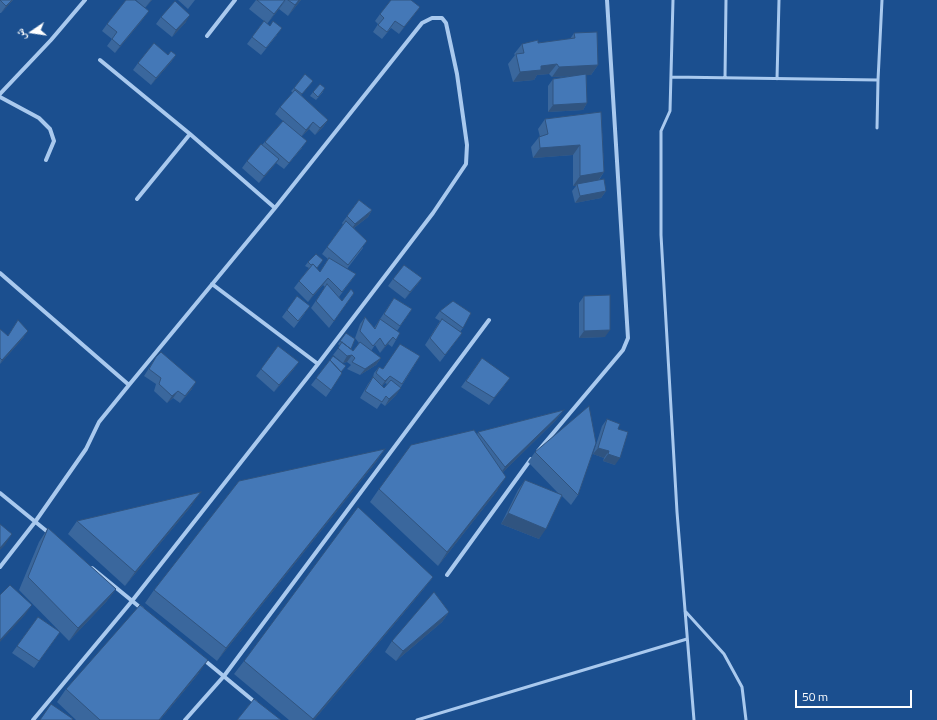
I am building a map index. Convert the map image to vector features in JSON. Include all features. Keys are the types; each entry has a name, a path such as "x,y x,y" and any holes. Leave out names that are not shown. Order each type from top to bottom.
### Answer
{"street":[{"path":"0,94 51,40 85,0"},
{"path":"207,36 235,0"},
{"path":"447,575 528,462 623,350 628,338 607,0"},
{"path":"0,566 35,522 86,449 99,422 275,208 422,23 432,18 442,18 446,23 458,74 468,145 466,164 433,213 318,364 132,601 33,720"},
{"path":"100,60 190,134 275,208"},
{"path":"0,98 39,118 50,129 54,141 46,160"},
{"path":"137,199 190,134"},
{"path":"0,273 129,385"},
{"path":"212,284 318,364"},
{"path":"185,720 224,676 489,320"},
{"path":"0,493 54,536"},
{"path":"90,566 145,611"},
{"path":"200,656 258,705"}],"lane":[{"path":"673,0 670,111 661,131 662,235 677,512 694,720"},
{"path":"725,78 726,0"},
{"path":"777,79 779,0"},
{"path":"877,128 882,0"},
{"path":"671,77 878,80"},
{"path":"685,611 724,654 742,687 746,720"},
{"path":"417,720 687,640"}],"building":[{"path":"0,0 12,0 6,6"},
{"path":"126,0 135,0 149,11 120,46 112,39 117,32 107,24"},
{"path":"257,0 285,0 274,14"},
{"path":"288,0 299,0 295,5"},
{"path":"391,0 411,0 420,7 404,27 395,21 387,32 378,25 384,18 380,14"},
{"path":"175,1 190,15 176,30 161,17"},
{"path":"264,21 270,26 273,21 282,28 266,48 252,37"},
{"path":"597,32 598,65 559,67 557,64 541,66 541,70 520,72 516,54 524,53 522,44 538,40 538,43 575,38 574,33"},
{"path":"154,43 168,55 171,51 176,55 156,78 138,63"},
{"path":"305,74 313,81 302,94 294,88"},
{"path":"586,74 587,103 553,105 553,79"},
{"path":"320,84 325,88 318,97 313,92"},
{"path":"295,90 328,120 320,128 313,122 306,130 280,107"},
{"path":"601,112 604,172 580,176 580,145 540,148 539,137 548,134 545,119"},
{"path":"283,121 307,141 289,163 265,142"},
{"path":"261,144 279,159 264,176 247,161"},
{"path":"604,179 606,191 580,196 577,184"},
{"path":"359,200 372,210 355,224 347,216"},
{"path":"346,221 367,241 348,265 327,247"},
{"path":"316,254 323,260 317,268 308,262"},
{"path":"329,258 356,274 342,292 328,278 313,295 299,281 313,264 320,272"},
{"path":"404,265 422,278 410,292 393,279"},
{"path":"327,284 342,301 351,289 354,293 334,321 316,301"},
{"path":"610,295 610,330 584,331 584,296"},
{"path":"297,296 310,306 298,321 287,310"},
{"path":"394,298 412,309 400,326 384,314"},
{"path":"453,301 471,313 463,328 440,311"},
{"path":"365,317 375,329 380,319 400,333 396,340 393,337 385,346 380,338 373,346 360,331"},
{"path":"442,319 462,333 445,355 430,338"},
{"path":"18,320 28,331 2,360 0,358 0,329 8,336"},
{"path":"346,333 355,339 351,349 340,341"},
{"path":"342,342 353,351 360,342 381,358 365,369 352,362 355,358 352,355 347,356 338,348"},
{"path":"400,344 420,356 402,384 390,376 385,381 376,373 379,367 383,369"},
{"path":"278,346 299,362 279,385 261,369"},
{"path":"161,352 196,382 185,396 178,391 172,396 159,384 161,378 149,369 156,357"},
{"path":"333,356 346,366 341,372 330,360"},
{"path":"482,358 510,378 494,398 466,381"},
{"path":"330,360 342,373 331,390 316,378"},
{"path":"373,377 384,388 391,380 401,388 389,399 386,396 382,402 365,391"},
{"path":"589,406 596,443 578,495 535,452"},
{"path":"564,410 505,467 478,432"},
{"path":"607,419 620,424 618,429 628,432 620,458 608,454 609,451 598,448"},
{"path":"474,430 506,477 447,552 379,489 411,445"},
{"path":"385,449 226,648 154,590 239,481"},
{"path":"525,480 562,495 546,529 508,513"},
{"path":"201,492 135,572 77,521"},
{"path":"358,507 433,577 313,719 244,661"},
{"path":"0,524 12,534 0,548"},
{"path":"48,528 116,589 78,628 28,577"},
{"path":"10,585 32,605 0,640 0,595"},
{"path":"434,592 449,612 403,651 392,641"},
{"path":"140,605 208,660 159,720 100,720 66,689"},
{"path":"38,617 60,632 39,661 17,646"},
{"path":"254,699 281,720 237,720"},
{"path":"51,704 73,719 40,720"}]}
